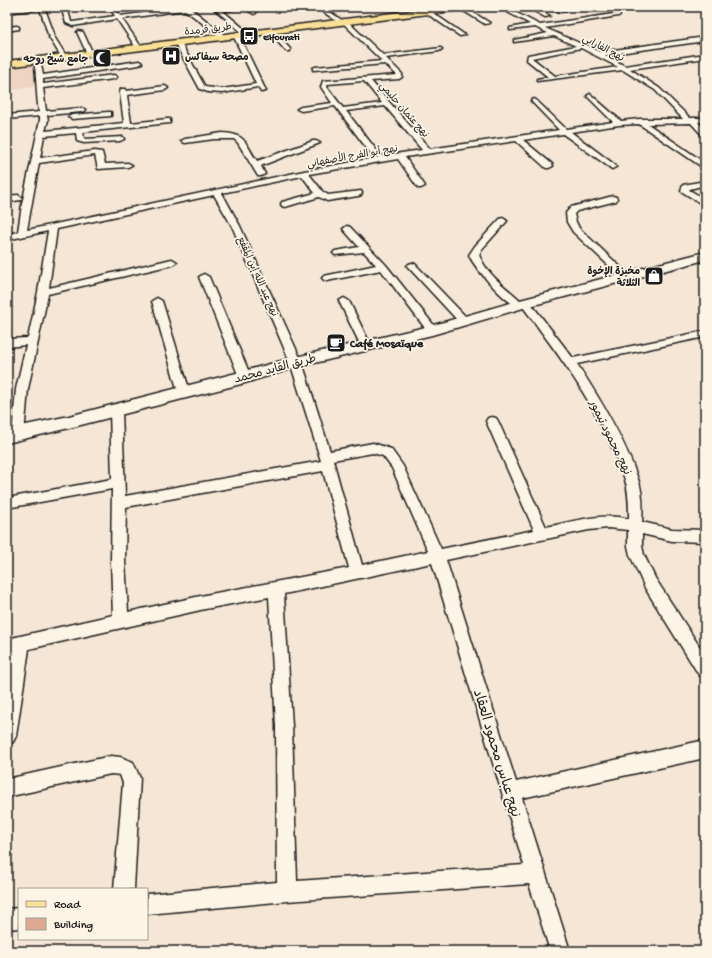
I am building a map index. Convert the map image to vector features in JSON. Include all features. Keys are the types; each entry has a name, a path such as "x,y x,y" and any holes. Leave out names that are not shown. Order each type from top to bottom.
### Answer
{"main road":[{"name":"طريق قرمدة","path":"7,64 460,7"},
{"name":"طريق القايد محمد","path":"12,435 245,377 296,362 432,330 463,320 705,256"}],"street":[{"path":"7,11 44,7 51,35 64,57"},
{"path":"64,7 69,24 186,8 224,37"},
{"path":"112,7 139,48"},
{"path":"217,8 242,7"},
{"path":"245,7 254,12"},
{"path":"319,7 344,22 388,62 400,76 325,82 324,87 379,159"},
{"path":"460,7 487,23"},
{"name":"نهج الفارابي","path":"501,7 537,26 584,46 623,67 656,89 705,133"},
{"path":"530,7 547,16"},
{"path":"553,7 562,11"},
{"path":"583,7 591,10 607,7"},
{"path":"217,8 247,34"},
{"path":"428,12 462,35"},
{"path":"512,29 618,14"},
{"path":"7,28 11,26 12,22"},
{"path":"7,28 17,28"},
{"path":"453,30 462,28"},
{"path":"271,31 288,50"},
{"path":"80,32 90,54"},
{"path":"516,40 556,34"},
{"path":"178,43 202,88 206,90 221,91 262,88 236,35"},
{"path":"599,54 705,39"},
{"path":"553,77 529,59 530,56 584,46"},
{"path":"382,57 439,49"},
{"path":"539,80 705,56"},
{"path":"22,233 26,204 42,134 43,116 37,60"},
{"path":"315,69 388,62"},
{"path":"40,77 139,63"},
{"path":"40,89 114,77"},
{"name":"نهج عثمان حليمي","path":"366,79 428,152"},
{"path":"40,89 96,85"},
{"path":"128,125 123,92 165,88"},
{"path":"590,96 619,123"},
{"path":"534,100 563,130 612,167"},
{"path":"301,109 337,104"},
{"path":"342,110 387,104"},
{"path":"43,116 82,110"},
{"path":"7,117 108,114"},
{"name":"نهج أبو الفرج الأصفهاني","path":"7,237 304,173 379,159 563,130 619,123 640,121 705,120"},
{"path":"42,134 167,121"},
{"path":"640,121 705,167"},
{"path":"79,131 80,139 84,141 120,139"},
{"path":"185,141 226,135 235,136 240,139 265,182"},
{"path":"517,138 549,166"},
{"path":"257,166 263,161 316,143"},
{"path":"35,161 95,153 99,154 101,167 128,165"},
{"path":"400,156 421,186"},
{"path":"304,173 320,194 331,199 358,193"},
{"path":"705,182 686,187 685,191 705,203"},
{"name":"نهج عبد الله إبن المقفع","path":"217,192 252,258 296,362 327,461 357,572"},
{"path":"285,204 320,194"},
{"path":"7,199 18,198"},
{"path":"613,199 574,209 570,213 570,218 576,230 626,277"},
{"name":"نهج محمود تيمور","path":"502,222 478,248 474,255 475,259 487,275 523,304 570,362 597,404 617,444 632,480 636,503 635,550 647,576 705,669"},
{"path":"12,435 31,341 43,292 53,228"},
{"path":"347,229 383,267 432,330"},
{"path":"338,253 365,249"},
{"path":"43,292 172,262"},
{"path":"412,266 463,320"},
{"path":"328,278 383,267"},
{"path":"204,277 245,377"},
{"path":"157,301 184,392"},
{"path":"344,301 366,346"},
{"path":"570,362 705,334"},
{"path":"7,343 31,341"},
{"path":"116,410 119,503 118,560 121,621"},
{"path":"492,421 542,533"},
{"name":"نهج عباس محمود العقاد","path":"119,503 327,461 373,448 387,452 397,466 437,555 560,951"},
{"path":"7,503 118,483"},
{"path":"7,736 14,645 205,602 276,589 589,524 608,522 672,535 705,536"},
{"path":"276,589 284,726 287,891"},
{"path":"510,792 705,749"},
{"path":"7,788 111,765 120,765 127,768 131,774 132,783 124,888"},
{"path":"148,904 287,891 536,874"},
{"path":"7,919 18,918"}],"shaded area":[{"path":"27,64 36,67 36,87 7,90 7,67"}],"building":[{"name":"جامع شيخ روحه","path":"106,56 110,64 100,65 97,57"}],"place":[{"name":"Elfourati","path":"249,36"},
{"name":"مصحة سيفاكس","path":"171,56"},
{"name":"جامع شيخ روحه","path":"102,58"},
{"name":"مخبزة الإخوة الثلاثة","path":"654,276"},
{"name":"Café Mosaïque","path":"336,343"}]}
